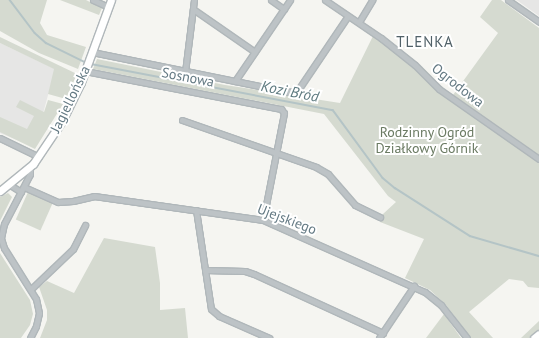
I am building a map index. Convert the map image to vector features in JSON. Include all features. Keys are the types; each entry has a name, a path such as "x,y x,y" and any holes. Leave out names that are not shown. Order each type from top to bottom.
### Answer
{"street":[{"path":"93,0 110,3"},
{"path":"185,72 194,0"},
{"path":"271,0 284,9"},
{"path":"235,81 290,0"},
{"name":"Ogrodowa","path":"324,0 356,21 415,65 439,89 539,159"},
{"path":"356,21 372,0"},
{"path":"508,0 539,22"},
{"name":"Jagiellońska","path":"0,191 10,185 30,168 39,157 65,115 86,69 110,3"},
{"path":"193,9 255,52"},
{"path":"92,53 289,92 298,90 348,16"},
{"name":"Sosnowa","path":"86,69 281,109 284,113 277,153"},
{"path":"182,120 277,153 323,171 355,205 380,217"},
{"path":"0,138 39,157"},
{"path":"263,220 277,153"},
{"path":"30,168 23,189 4,224 1,238 4,248 31,289 39,313 36,326 30,338"},
{"name":"Ujejskiego","path":"10,185 58,202 73,201 94,196 263,220 414,286 441,305 467,338"},
{"path":"196,210 211,308 214,313 269,338"},
{"path":"31,289 73,249 85,225"},
{"path":"205,270 245,271 254,274 383,333"},
{"path":"380,338 414,286"},
{"path":"534,338 539,334"}],"shaded area":[{"path":"516,0 539,0 539,16 518,1"},
{"path":"0,43 55,69 34,147 0,133"}],"green space":[{"path":"0,0 47,0 40,23 47,35 86,47 78,69 39,53 0,31"},
{"path":"60,0 86,0 102,8 99,15"},
{"path":"492,0 501,0 539,28 539,155 453,95 498,33 480,17"},
{"name":"Rodzinny Ogród Działkowy Górnik","path":"373,36 417,70 437,90 539,162 539,288 528,287 523,281 509,279 469,312 493,338 471,338 446,305 430,290 405,278 424,239 380,222 383,214 396,202 388,196 324,114 93,69 97,59 225,85 340,103"},
{"path":"0,37 77,74 66,99 48,94 54,69 0,43"},
{"path":"20,100 44,112 48,100 63,104 35,149 0,132 0,117 27,129 34,116 16,107"},
{"path":"28,192 53,203 40,230 16,219"},
{"path":"8,193 12,197 0,221 0,197"},
{"path":"104,238 155,247 160,283 160,310 185,308 188,338 40,338 47,320 47,310 39,287 47,281 74,293"},
{"path":"0,253 30,300 33,314 30,325 21,338 0,338"},
{"path":"444,314 461,338 426,338"},
{"path":"539,321 539,330 529,338 521,338"}],"waterway":[{"name":"Kozi Bród","path":"10,0 35,33 46,43 85,62"},
{"name":"Kozi Bród","path":"91,64 333,110 383,178 395,188 470,236 539,256"}],"district":[{"name":"TLENKA","path":"425,42"}]}
